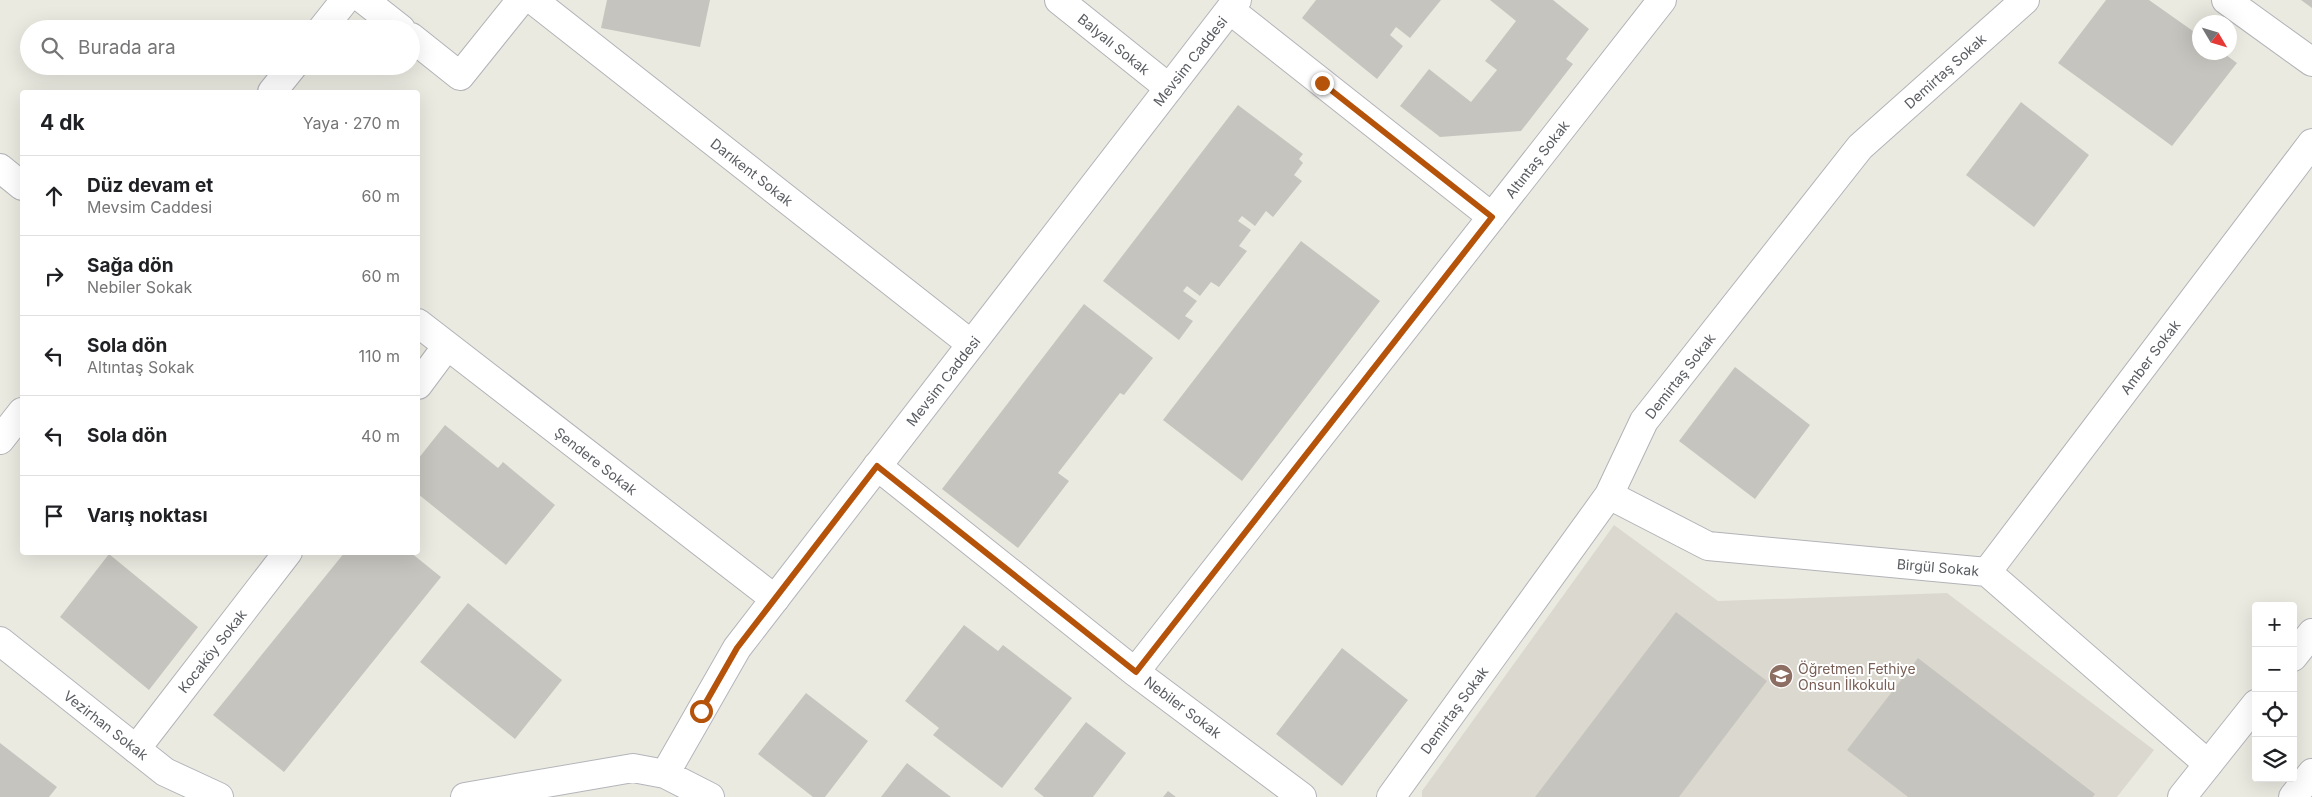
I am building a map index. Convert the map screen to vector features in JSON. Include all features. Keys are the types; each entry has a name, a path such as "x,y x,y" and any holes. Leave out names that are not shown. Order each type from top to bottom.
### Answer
{"street":[{"path":"329,20 345,0"},
{"path":"364,0 389,20"},
{"path":"420,44 460,76 522,0"},
{"name":"Darıkent Sokak","path":"533,0 971,344"},
{"name":"Balyalı Sokak","path":"1059,0 1169,88"},
{"name":"Altıntaş Sokak","path":"1136,672 1662,0"},
{"name":"Demirtaş Sokak","path":"1391,797 1610,495 1644,421 1860,147 2025,0"},
{"path":"2226,0 2312,62"},
{"path":"1233,5 1492,217"},
{"name":"Mevsim Caddesi","path":"665,774 737,648 1233,5"},
{"path":"274,90 286,75"},
{"name":"Amber Sokak","path":"1987,572 2312,143"},
{"path":"0,168 20,184"},
{"name":"Şendere Sokak","path":"420,325 775,599"},
{"path":"420,382 447,346"},
{"path":"0,440 20,415"},
{"name":"Nebiler Sokak","path":"877,466 1136,672 1302,797"},
{"name":"Birgül Sokak","path":"1610,495 1708,546 1987,572 2208,764"},
{"name":"Kocaköy Sokak","path":"136,749 286,555"},
{"path":"2297,652 2312,633"},
{"name":"Vezirhan Sokak","path":"0,641 165,772 219,797"},
{"path":"2182,797 2252,709"},
{"path":"465,797 633,768 665,774 710,797"},
{"path":"2293,797 2312,773"}],"shaded area":[{"name":"Öğretmen Fethiye Onsun İlkokulu","path":"1614,525 1718,601 1947,593 2154,750 2117,797 1422,797 1422,791"}],"building":[{"path":"607,0 710,0 700,47 601,28"},
{"path":"1316,0 1441,0 1410,38 1396,27 1390,35 1403,46 1377,79 1302,18"},
{"path":"1490,0 1553,0 1589,29 1566,59 1573,64 1521,131 1440,137 1400,106 1429,69 1471,102 1497,70 1485,61 1516,21"},
{"path":"2106,0 2149,0 2192,30 2192,60 2233,60 2237,63 2172,146 2058,63"},
{"path":"2301,0 2312,0 2312,8"},
{"path":"2021,102 2089,155 2034,227 1966,175"},
{"path":"1238,105 1303,154 1299,159 1303,163 1294,175 1302,181 1273,217 1266,211 1255,226 1242,216 1238,221 1251,230 1239,246 1247,251 1219,287 1211,282 1200,296 1187,286 1183,291 1197,301 1185,316 1193,321 1179,340 1103,281"},
{"path":"1301,241 1380,301 1242,481 1163,420"},
{"path":"1084,304 1153,358 1124,395 1120,393 1058,473 1069,481 1018,548 942,489"},
{"path":"1735,367 1810,425 1755,499 1679,441"},
{"path":"445,425 498,468 503,462 555,505 506,565 420,496 420,456"},
{"path":"108,555 110,555 198,627 149,690 60,617"},
{"path":"343,555 414,555 441,577 284,772 213,715"},
{"path":"468,603 562,680 515,739 420,662"},
{"path":"1676,612 1767,681 1679,797 1535,797"},
{"path":"964,625 998,651 1003,645 1072,698 1002,788 933,735 939,728 905,701"},
{"path":"1342,648 1408,700 1342,786 1276,734"},
{"path":"1918,658 2095,794 2093,797 1908,797 1847,750"},
{"path":"806,693 868,741 825,797 813,797 758,754"},
{"path":"1086,722 1126,753 1093,797 1044,797 1034,789"},
{"path":"0,743 57,787 49,797 0,797"},
{"path":"907,763 939,788 951,797 881,797"},
{"path":"1168,791 1176,797 1163,797"}],"place":[{"name":"Öğretmen Fethiye Onsun İlkokulu","path":"1781,676"}],"route":[{"path":"701,711 737,648 877,466 1136,672 1492,217 1322,83"}]}
